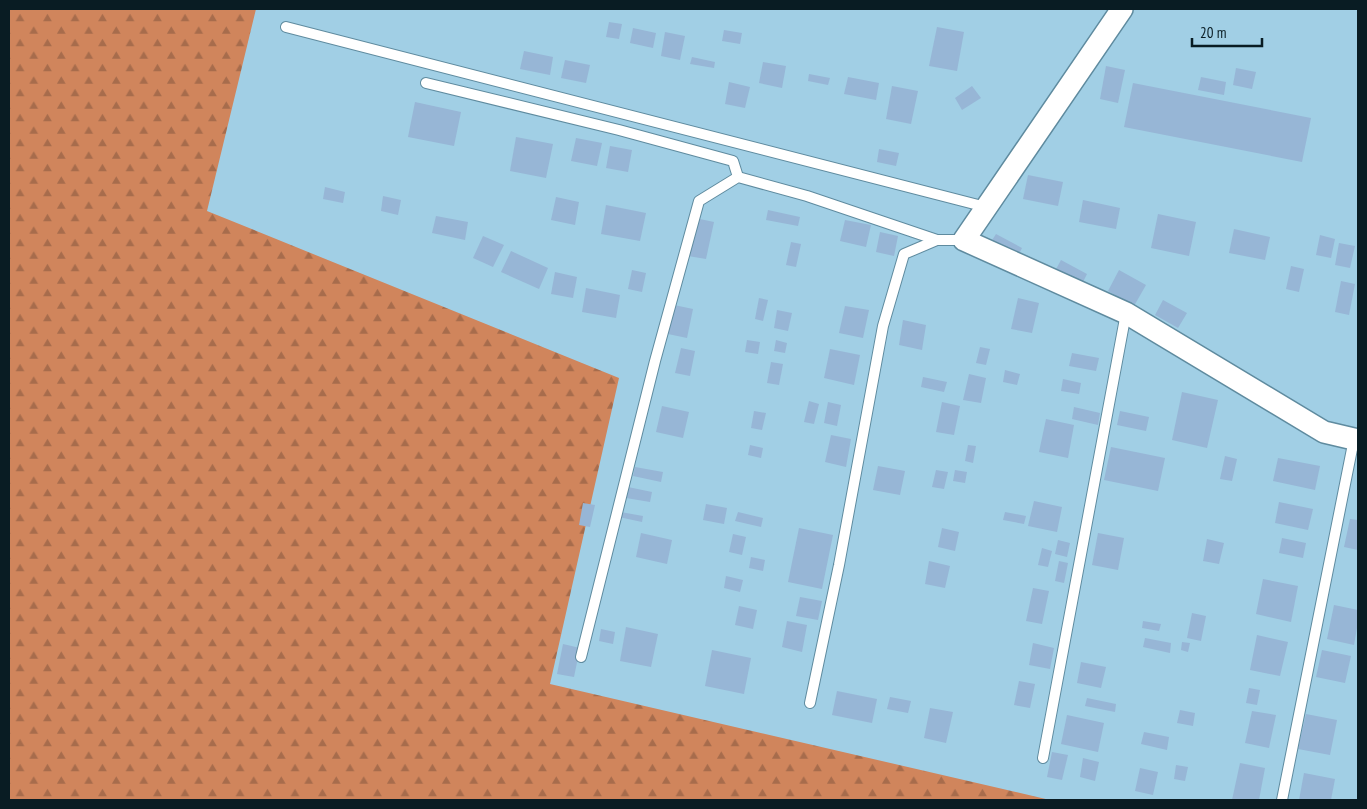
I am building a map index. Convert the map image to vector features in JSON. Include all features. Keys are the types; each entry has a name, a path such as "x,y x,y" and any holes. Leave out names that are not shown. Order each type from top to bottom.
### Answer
{"street":[{"path":"1122,9 964,240 1126,313 1324,432 1356,440"}],"lane":[{"path":"286,27 986,207"},
{"path":"426,83 619,130 732,161 738,178"},
{"path":"581,657 655,361 699,201 738,178 808,196 937,240 964,240"},
{"path":"810,703 839,565 883,326 904,254 937,240"},
{"path":"1043,758 1126,313"},
{"path":"1282,800 1356,440"}],"green space":[{"path":"9,9 256,9 207,211 619,378 550,684 1050,800 9,800"}],"building":[{"path":"609,22 622,24 619,39 606,37"},
{"path":"937,27 964,32 957,71 929,66"},
{"path":"633,28 656,33 653,48 630,43"},
{"path":"724,30 742,33 740,44 722,41"},
{"path":"665,32 685,36 680,60 661,56"},
{"path":"524,51 553,57 550,75 520,69"},
{"path":"692,57 715,62 714,68 690,64"},
{"path":"565,60 590,65 586,83 561,78"},
{"path":"763,62 786,66 782,88 759,83"},
{"path":"1106,66 1125,70 1118,103 1100,99"},
{"path":"1236,68 1256,72 1252,89 1233,85"},
{"path":"809,74 830,78 828,85 808,81"},
{"path":"848,77 879,83 876,100 844,94"},
{"path":"1201,77 1226,82 1224,95 1198,90"},
{"path":"729,82 750,87 745,108 725,104"},
{"path":"1133,83 1311,118 1302,162 1124,127"},
{"path":"892,86 918,91 911,124 886,119"},
{"path":"972,86 981,98 962,110 955,98"},
{"path":"415,102 461,112 454,146 408,137"},
{"path":"516,137 553,144 546,178 510,171"},
{"path":"576,138 602,143 597,166 571,161"},
{"path":"610,146 632,150 628,172 606,168"},
{"path":"879,149 899,153 896,166 877,162"},
{"path":"1028,175 1063,182 1058,206 1023,199"},
{"path":"325,187 345,192 343,203 323,199"},
{"path":"383,196 401,200 398,215 381,211"},
{"path":"556,197 579,202 575,225 551,220"},
{"path":"1083,200 1120,208 1116,229 1079,222"},
{"path":"606,205 646,213 640,241 601,234"},
{"path":"768,210 800,217 798,226 766,220"},
{"path":"1158,214 1196,222 1189,256 1151,248"},
{"path":"436,216 468,222 465,240 432,233"},
{"path":"695,218 714,222 706,259 688,256"},
{"path":"845,220 871,225 866,247 840,241"},
{"path":"1234,229 1270,237 1265,260 1229,253"},
{"path":"880,232 898,236 894,256 876,252"},
{"path":"996,234 1022,248 1016,260 989,245"},
{"path":"1320,235 1335,239 1331,258 1316,255"},
{"path":"483,236 504,245 493,267 473,258"},
{"path":"791,242 801,244 796,267 786,265"},
{"path":"1339,243 1355,246 1350,268 1335,265"},
{"path":"511,251 548,268 539,289 501,272"},
{"path":"1061,260 1087,274 1081,286 1055,271"},
{"path":"1291,266 1304,269 1299,292 1286,289"},
{"path":"632,270 646,273 642,292 628,289"},
{"path":"1119,270 1146,285 1134,306 1108,291"},
{"path":"555,272 577,277 573,298 551,294"},
{"path":"1341,281 1355,284 1349,315 1335,312"},
{"path":"586,288 620,295 616,318 582,312"},
{"path":"759,298 768,300 763,321 755,319"},
{"path":"1018,298 1039,303 1032,333 1011,329"},
{"path":"1163,300 1187,313 1178,328 1155,315"},
{"path":"674,305 693,309 687,338 668,334"},
{"path":"845,306 869,310 863,338 839,333"},
{"path":"777,310 792,313 788,331 774,328"},
{"path":"903,320 926,325 922,350 899,345"},
{"path":"747,340 760,342 758,354 745,352"},
{"path":"776,340 787,343 785,353 774,351"},
{"path":"980,347 990,349 986,365 976,363"},
{"path":"681,348 695,351 690,376 675,373"},
{"path":"830,349 860,355 854,385 824,378"},
{"path":"1072,353 1099,358 1096,371 1069,366"},
{"path":"771,362 783,364 779,385 767,383"},
{"path":"1005,370 1020,374 1017,385 1003,382"},
{"path":"969,374 986,378 981,403 963,400"},
{"path":"923,377 947,382 944,392 921,387"},
{"path":"1063,379 1081,383 1079,394 1061,391"},
{"path":"1182,392 1218,400 1207,448 1172,440"},
{"path":"809,401 819,404 814,424 804,422"},
{"path":"828,402 841,405 837,426 824,423"},
{"path":"942,402 960,406 954,435 936,432"},
{"path":"662,406 689,412 683,438 656,432"},
{"path":"1074,407 1100,413 1098,425 1072,419"},
{"path":"754,411 766,413 762,430 751,428"},
{"path":"1120,411 1149,417 1146,431 1117,425"},
{"path":"1046,419 1074,425 1068,458 1039,452"},
{"path":"831,435 851,439 846,467 825,462"},
{"path":"750,445 763,448 761,458 748,455"},
{"path":"968,445 976,446 973,463 965,461"},
{"path":"1111,447 1165,458 1158,491 1104,480"},
{"path":"1225,456 1237,459 1232,481 1220,479"},
{"path":"1278,458 1320,466 1315,490 1273,481"},
{"path":"878,466 905,471 900,495 873,490"},
{"path":"635,467 663,472 661,482 633,476"},
{"path":"936,470 948,472 944,489 932,487"},
{"path":"955,470 967,472 965,483 953,481"},
{"path":"628,487 652,492 650,502 626,498"},
{"path":"1034,501 1062,507 1057,532 1028,526"},
{"path":"1279,502 1313,509 1308,530 1275,523"},
{"path":"583,503 595,505 590,527 579,525"},
{"path":"706,504 727,508 724,524 703,520"},
{"path":"615,511 643,516 642,522 614,516"},
{"path":"738,512 763,518 761,527 735,521"},
{"path":"1005,512 1026,516 1024,524 1003,520"},
{"path":"1350,519 1358,520 1358,550 1344,547"},
{"path":"799,528 833,535 822,589 788,582"},
{"path":"942,528 959,532 955,551 938,547"},
{"path":"641,533 672,540 667,564 636,557"},
{"path":"1098,533 1124,538 1118,570 1092,565"},
{"path":"733,534 746,537 742,555 729,552"},
{"path":"1282,538 1306,543 1303,558 1279,553"},
{"path":"1207,539 1224,543 1219,564 1203,561"},
{"path":"1058,540 1070,543 1067,557 1055,554"},
{"path":"1042,548 1052,551 1048,567 1038,565"},
{"path":"751,557 765,560 763,571 749,568"},
{"path":"929,561 950,566 945,588 925,584"},
{"path":"1059,561 1068,563 1064,583 1055,581"},
{"path":"726,576 743,580 740,592 724,588"},
{"path":"1263,579 1298,586 1291,622 1256,614"},
{"path":"1033,588 1049,591 1042,624 1026,621"},
{"path":"800,597 822,601 818,620 796,616"},
{"path":"1334,605 1358,610 1354,645 1327,639"},
{"path":"739,606 757,610 753,629 735,625"},
{"path":"1192,613 1206,616 1201,641 1187,638"},
{"path":"787,621 807,625 802,652 782,647"},
{"path":"1143,621 1161,624 1159,631 1142,628"},
{"path":"626,627 658,634 651,667 620,661"},
{"path":"601,629 615,632 613,644 599,641"},
{"path":"1257,635 1288,642 1280,676 1250,670"},
{"path":"1145,638 1171,643 1170,653 1143,647"},
{"path":"1182,642 1190,643 1188,652 1181,650"},
{"path":"1033,643 1054,648 1050,669 1029,665"},
{"path":"563,644 580,648 574,677 557,674"},
{"path":"712,650 751,658 744,694 705,686"},
{"path":"1322,650 1351,656 1345,683 1316,677"},
{"path":"1081,662 1106,667 1101,688 1077,683"},
{"path":"1019,681 1035,684 1030,708 1014,705"},
{"path":"1249,688 1260,690 1257,705 1246,703"},
{"path":"837,691 877,699 872,723 832,715"},
{"path":"890,697 911,701 908,713 887,709"},
{"path":"1087,698 1116,704 1115,712 1085,706"},
{"path":"930,708 953,712 946,743 924,738"},
{"path":"1180,710 1195,713 1193,726 1177,723"},
{"path":"1252,711 1276,715 1269,748 1245,743"},
{"path":"1306,714 1337,720 1330,755 1298,749"},
{"path":"1067,715 1104,723 1098,752 1061,744"},
{"path":"1144,732 1169,737 1167,750 1141,744"},
{"path":"1052,752 1068,755 1062,780 1047,777"},
{"path":"1083,758 1099,762 1095,781 1080,777"},
{"path":"1240,763 1265,768 1259,800 1232,800"},
{"path":"1176,765 1188,767 1185,781 1174,779"},
{"path":"1140,768 1158,772 1153,795 1135,791"},
{"path":"1304,773 1335,779 1331,800 1299,800"}]}
